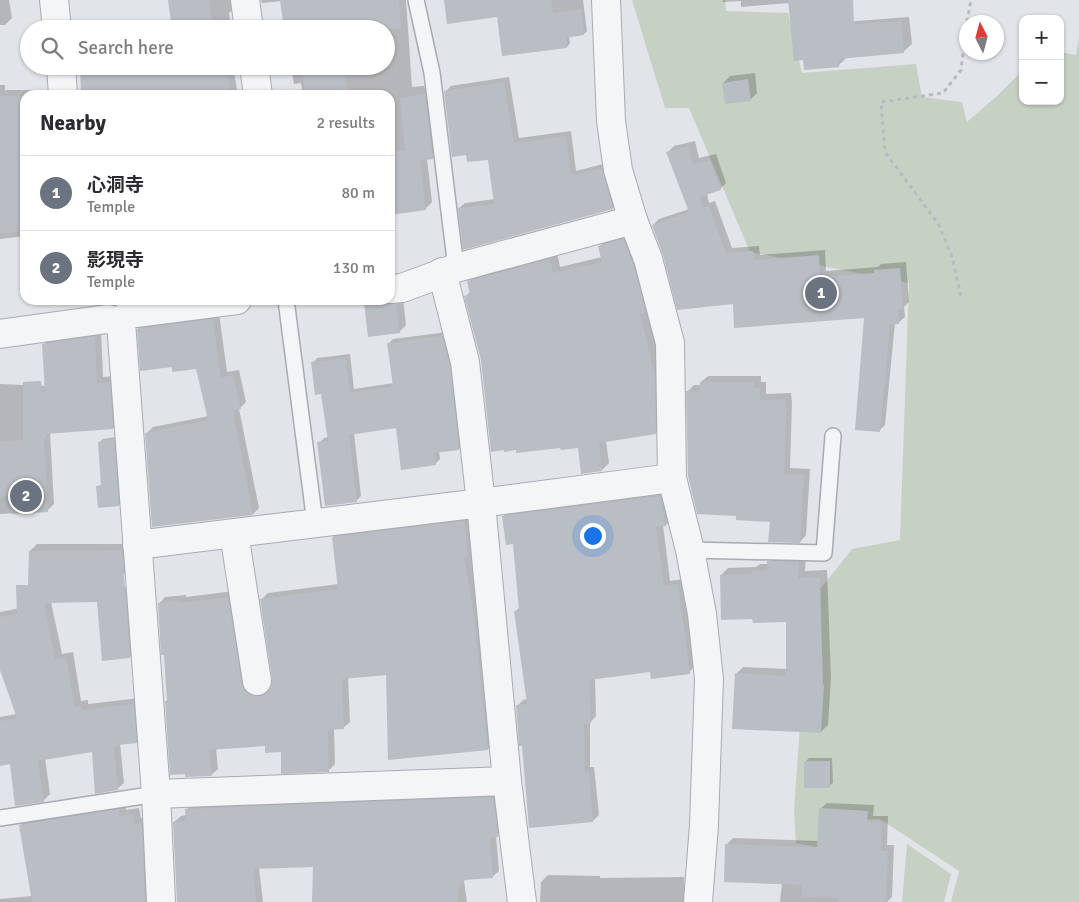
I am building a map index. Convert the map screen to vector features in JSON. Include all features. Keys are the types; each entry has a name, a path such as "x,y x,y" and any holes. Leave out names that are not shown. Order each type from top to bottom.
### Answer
{"street":[{"path":"54,0 56,20"},
{"path":"245,0 248,20"},
{"path":"606,0 611,121 618,170 633,220 648,260 670,343 672,478 690,550 702,614 709,679 704,825 698,902"},
{"path":"61,75 62,90"},
{"path":"255,75 257,90"},
{"path":"395,289 402,288 449,270 633,220"},
{"path":"449,270 465,362 481,503 507,781 522,902"},
{"path":"0,334 109,314 128,314 198,305"},
{"path":"109,314 137,545 156,794 161,902"},
{"path":"137,545 672,478"},
{"path":"234,533 257,681"},
{"path":"156,794 507,781"}],"lane":[{"path":"416,0 432,73 449,270"},
{"path":"287,305 315,523"},
{"path":"690,550 824,554 833,436"},
{"path":"0,818 156,794"}],"path":[{"path":"968,15 971,0"},
{"path":"961,296 952,257 939,225 885,152 881,102 943,93 961,70 962,60"}],"green space":[{"path":"632,0 725,0 726,11 788,13 802,73 916,64 922,97 962,102 967,122 1019,74 1019,105 1064,105 1064,53 1076,55 1079,38 1079,902 951,902 959,871 880,819 833,821 826,849 796,843 794,811 809,597 822,587 852,549 900,540 909,283 750,252 689,108 665,108"},
{"path":"907,844 951,874 944,902 902,902"}],"building":[{"path":"168,0 209,0 212,20 171,20"},
{"path":"280,0 399,0 401,29 395,29 395,20 283,20"},
{"path":"444,0 551,0 553,13 581,9 584,35 566,38 567,48 502,56 497,17 447,24"},
{"path":"788,0 853,0 854,24 901,21 904,53 838,59 839,67 804,70 803,60 794,61"},
{"path":"80,75 228,75 230,90 129,90 81,90"},
{"path":"303,75 345,75 347,90 304,90"},
{"path":"748,79 751,101 725,104 722,83"},
{"path":"504,82 514,143 566,136 571,175 602,168 613,209 463,250 458,208 494,204 488,160 467,162 466,155 452,157 444,91"},
{"path":"425,94 433,159 420,161 426,210 395,214 395,151 405,150 400,98"},
{"path":"0,96 20,96 20,232 0,234"},
{"path":"689,146 693,164 710,160 721,190 700,197 703,208 709,206 726,253 753,251 754,260 819,255 820,277 874,273 874,270 900,268 903,309 898,309 899,324 890,325 880,432 855,430 864,318 734,328 733,304 677,310 663,255 652,225 689,212 666,152"},
{"path":"623,239 633,264 646,313 640,314 655,375 656,434 599,443 602,471 581,474 578,448 516,453 516,450 491,452 481,360 464,296 470,295 467,281 550,259 553,273 602,262 598,246"},
{"path":"396,304 400,333 368,337 364,305"},
{"path":"213,319 221,378 233,375 241,409 233,411 253,515 152,527 145,433 208,420 196,369 172,372 172,367 140,371 137,329"},
{"path":"95,336 97,383 110,382 113,429 46,434 46,439 44,439 48,512 11,514 10,496 0,497 0,441 23,440 23,382 41,381 42,392 45,392 42,344"},
{"path":"442,336 450,365 459,450 434,453 436,465 401,470 396,428 349,435 357,502 325,506 317,442 328,441 321,394 315,395 311,362 346,358 350,393 393,386 387,343"},
{"path":"700,382 754,382 755,388 760,388 760,400 785,399 784,474 804,475 800,543 768,542 770,522 736,520 736,516 697,514 688,476 686,391 700,391"},
{"path":"114,439 119,506 98,508 96,486 101,486 98,442"},
{"path":"660,496 666,526 656,527 664,586 678,584 690,674 651,679 650,672 589,680 591,723 584,724 585,773 589,772 593,822 529,828 522,746 519,746 516,705 527,704 514,611 519,610 513,544 506,545 502,516"},
{"path":"464,521 468,556 464,557 474,615 488,750 388,760 386,675 342,679 344,729 328,730 329,772 281,774 281,752 265,753 265,746 209,750 212,776 185,777 185,774 170,775 164,655 161,655 158,603 179,600 180,603 228,597 242,684 245,691 251,695 260,696 267,693 271,687 272,679 260,599 338,589 332,537"},
{"path":"122,550 130,658 102,661 97,602 44,603 55,660 66,658 75,707 82,706 82,710 134,704 137,743 114,747 118,790 95,794 92,752 38,761 44,802 15,806 10,764 0,766 0,721 17,718 0,670 0,617 17,614 16,585 28,585 29,551"},
{"path":"767,561 799,562 798,578 820,577 824,685 821,733 732,729 735,673 786,676 786,622 753,623 752,619 721,620 720,575 752,574 751,571 767,570"},
{"path":"804,761 830,761 830,788 804,788"},
{"path":"493,797 498,837 490,838 493,878 464,880 464,883 460,884 457,902 312,902 313,867 253,869 256,902 177,902 173,822 186,821 185,809"},
{"path":"819,808 868,811 867,822 882,822 881,851 888,851 886,902 838,902 838,898 802,897 802,885 724,882 725,844 817,847"},
{"path":"119,809 120,816 133,814 135,824 142,824 145,902 32,902 19,825"}],"place":[{"name":"心洞寺","path":"821,293"},
{"name":"影現寺","path":"26,496"}]}
